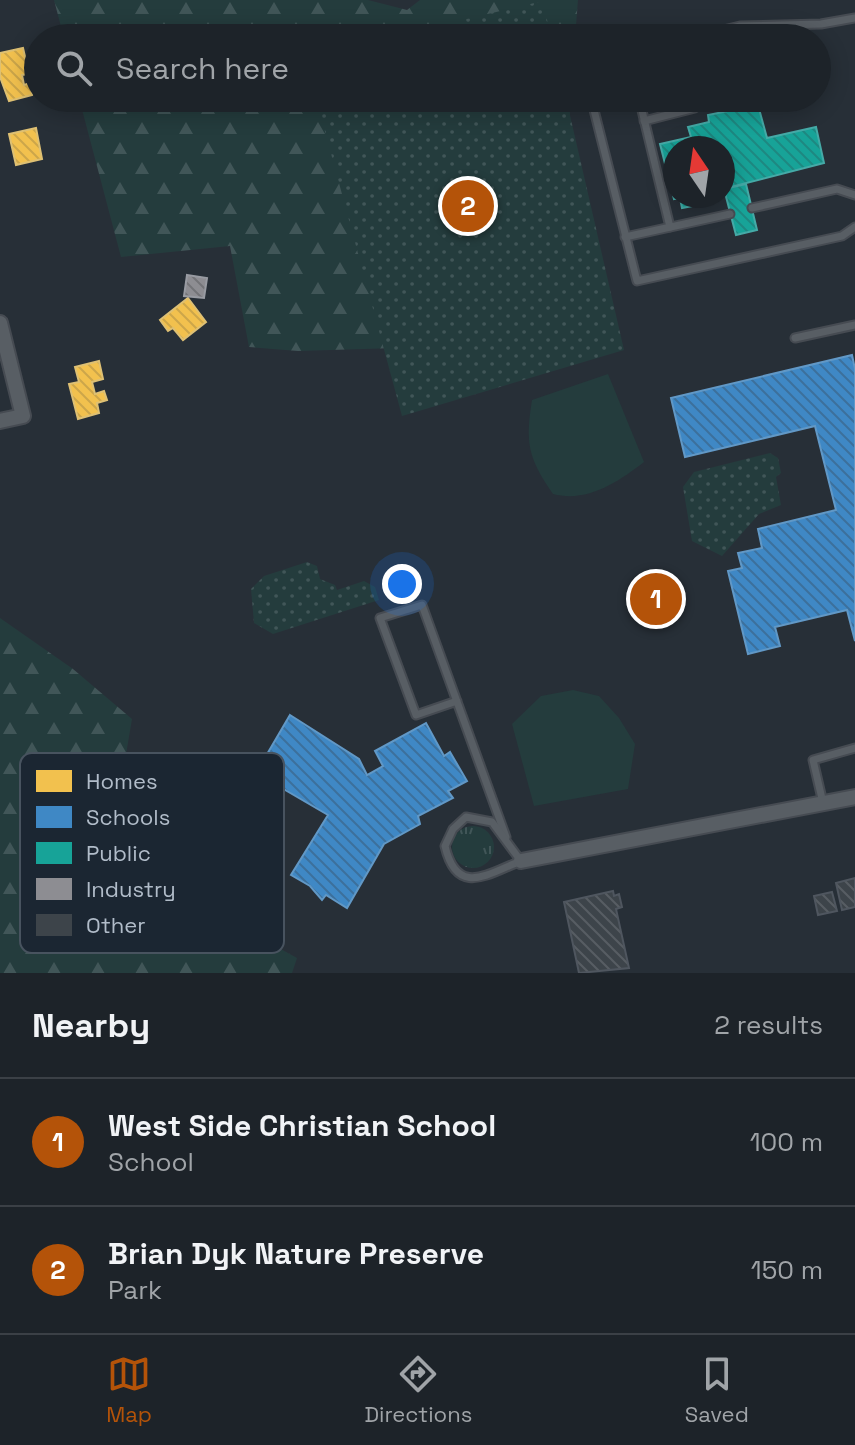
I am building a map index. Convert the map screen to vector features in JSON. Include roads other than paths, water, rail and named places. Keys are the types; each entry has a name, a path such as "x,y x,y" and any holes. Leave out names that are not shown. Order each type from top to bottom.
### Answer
{"street":[{"path":"0,323 23,416 0,421"},
{"path":"521,861 855,797"}],"lane":[{"path":"821,24 855,18"},
{"path":"594,112 637,281 842,236 855,227"},
{"path":"642,112 670,227"},
{"path":"644,121 679,112"},
{"path":"752,208 837,189 855,195"},
{"path":"625,237 730,214"},
{"path":"795,338 855,325"},
{"path":"457,701 416,715 380,618 422,605 457,701 506,837"},
{"path":"823,803 813,760 855,748"},
{"path":"466,817 492,822 521,861 472,879 453,866 445,846 453,829 466,817"}],"place":[{"name":"Brian Dyk Nature Preserve","path":"468,206"},
{"name":"West Side Christian School","path":"656,599"}]}
